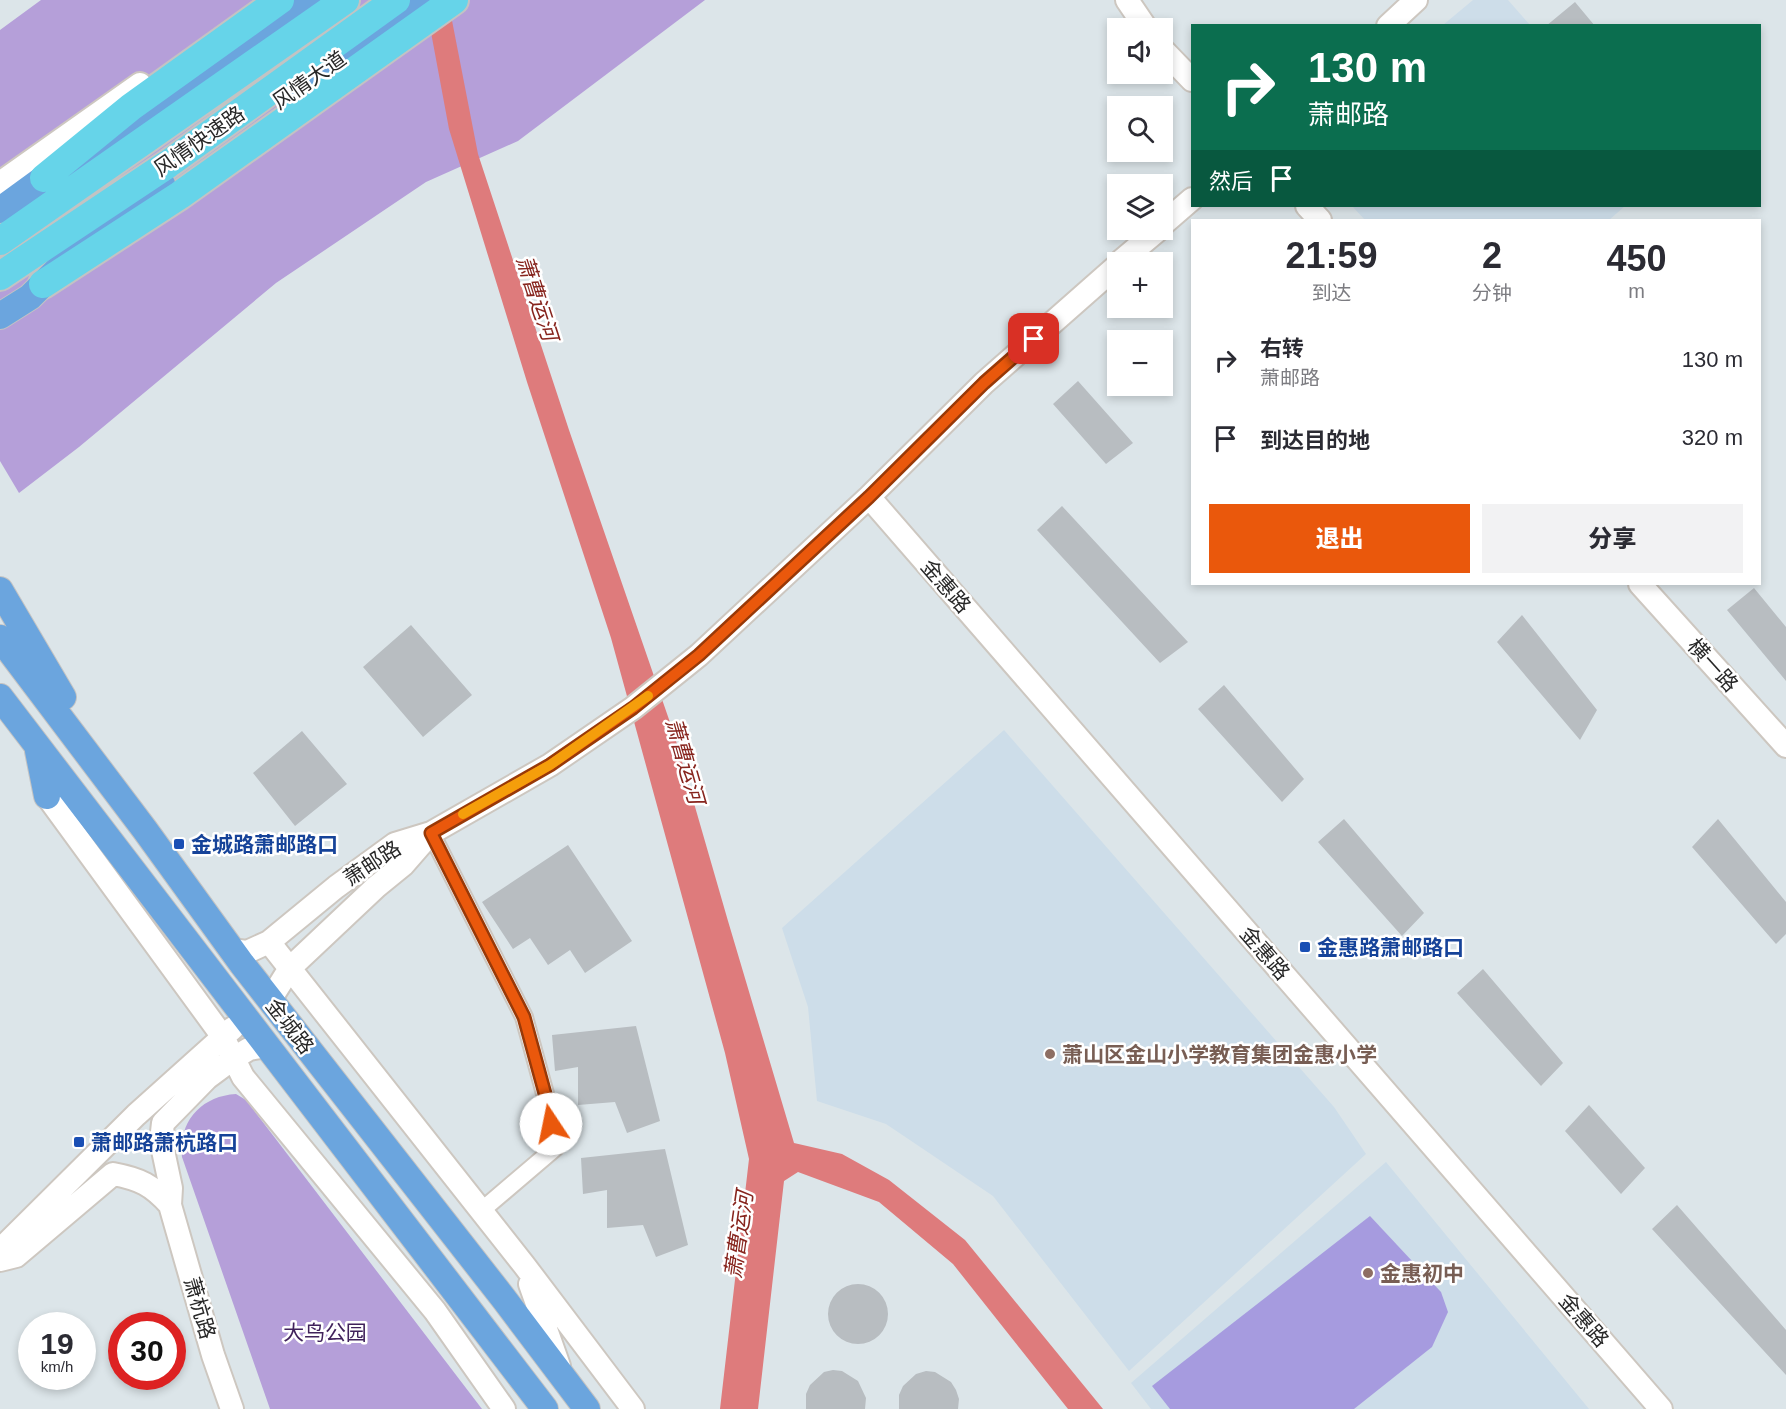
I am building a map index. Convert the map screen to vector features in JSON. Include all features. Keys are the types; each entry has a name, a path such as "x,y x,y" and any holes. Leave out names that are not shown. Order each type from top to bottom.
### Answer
{"highway":[{"path":"44,178 131,107 280,0"},
{"name":"风情快速路","path":"0,241 345,0"},
{"name":"风情快速路","path":"0,276 168,164 396,0"},
{"path":"43,284 180,195 381,41 454,0"}],"main road":[{"path":"0,183 258,0"},
{"path":"0,210 44,178 145,123 310,0"},
{"path":"381,41 421,0"},
{"path":"1127,0 1139,18"},
{"path":"1390,24 1416,0"},
{"path":"1173,60 1191,79"},
{"path":"1173,215 1191,200"},
{"path":"1308,207 1319,219"},
{"name":"萧邮路","path":"1133,252 1147,240"},
{"name":"萧邮路","path":"231,950 247,952 269,942 336,887 395,844 431,833 550,765 633,708 682,668 869,497 984,383 1107,275"},
{"path":"0,316 30,297 43,284"},
{"name":"金惠路","path":"869,497 1661,1409"},
{"name":"横一路","path":"1641,585 1786,746"},
{"path":"0,590 145,830"},
{"name":"金城路","path":"0,638 145,830 231,950 587,1409"},
{"name":"金城路","path":"0,697 545,1409"},
{"path":"37,745 47,796 223,1037 243,1077 435,1311 504,1409"},
{"path":"270,1000 290,968 376,887 403,865 431,833"},
{"name":"金城路","path":"269,942 524,1265 633,1409"},
{"path":"0,1250 136,1115 245,1017"},
{"path":"234,1058 249,1049 267,1046"},
{"name":"萧杭路","path":"232,1409 213,1355 170,1205 171,1188 161,1141 163,1123 207,1078 234,1058"},
{"path":"0,1260 16,1256 113,1174 134,1178 149,1185 170,1205"},
{"path":"524,1265 562,1376"}],"street":[{"path":"431,833 524,1017 547,1101 555,1148 481,1211"}],"shaded area":[{"path":"425,0 448,0 478,154 569,430 674,734 794,1143 842,1154 889,1180 965,1240 1103,1409 1068,1409 953,1264 879,1202 798,1172 784,1181 758,1409 720,1409 749,1159 725,1053 611,638 527,382 449,129"},
{"path":"1473,0 1508,0 1529,24 1444,24"},
{"path":"1353,207 1624,207 1610,219 1364,219"},
{"name":"萧山区金山小学教育集团金惠小学","path":"1004,730 1334,1107 1366,1154 1129,1371 993,1196 886,1124 817,1101 808,1007 782,928"},
{"name":"金惠初中","path":"1386,1162 1589,1409 1151,1409 1131,1383"},
{"path":"1370,1216 1441,1292 1448,1312 1432,1347 1354,1409 1170,1409 1152,1386"}],"green space":[{"path":"41,0 705,0 518,141 426,182 276,283 79,447 19,493 0,461 0,30"},
{"name":"大鸟公园","path":"236,1094 246,1100 482,1409 270,1409 182,1157 184,1133 194,1113 212,1100"}],"building":[{"path":"1575,2 1593,24 1548,24"},
{"path":"1078,381 1133,443 1106,464 1053,404"},
{"path":"1062,506 1188,642 1160,663 1037,530"},
{"path":"1754,588 1786,627 1786,681 1727,610"},
{"path":"1522,615 1597,710 1580,740 1497,642"},
{"path":"411,625 472,695 423,737 363,667"},
{"path":"1224,685 1304,779 1282,802 1198,709"},
{"path":"302,731 347,784 295,826 253,773"},
{"path":"1344,819 1424,913 1402,936 1318,842"},
{"path":"1718,819 1786,902 1786,934 1776,944 1692,847"},
{"path":"568,845 632,941 585,973 570,950 548,965 530,938 513,949 482,902"},
{"path":"1483,969 1563,1063 1541,1086 1457,993"},
{"path":"636,1026 660,1121 627,1133 615,1102 578,1105 578,1067 555,1071 552,1035"},
{"path":"1589,1105 1645,1168 1621,1194 1565,1131"},
{"path":"665,1149 688,1245 656,1257 643,1225 607,1228 607,1190 583,1194 581,1158"},
{"path":"1677,1205 1786,1330 1786,1375 1652,1229"},
{"path":"858,1284 875,1289 883,1297 888,1314 883,1331 875,1339 858,1344 841,1339 833,1331 828,1314 833,1297 841,1289"},
{"path":"842,1371 858,1381 866,1398 865,1409 806,1409 806,1394 810,1385 824,1372"},
{"path":"926,1371 935,1372 951,1382 959,1399 958,1409 899,1409 899,1395 903,1386 916,1374"}],"slow traffic":[{"path":"463,814 550,765 648,696"}],"place":[{"name":"金城路萧邮路口","path":"179,844"},
{"name":"金惠路萧邮路口","path":"1305,947"},
{"name":"萧山区金山小学教育集团金惠小学","path":"1050,1054"},
{"name":"萧邮路萧杭路口","path":"79,1142"},
{"name":"金惠初中","path":"1368,1273"}],"route":[{"path":"551,1124 524,1017 431,833 550,765 633,708 699,655 869,497 984,383 1034,339"}],"water label":[{"name":"萧曹运河","path":"537,298"},
{"name":"萧曹运河","path":"685,761"},
{"name":"萧曹运河","path":"739,1235"}]}
